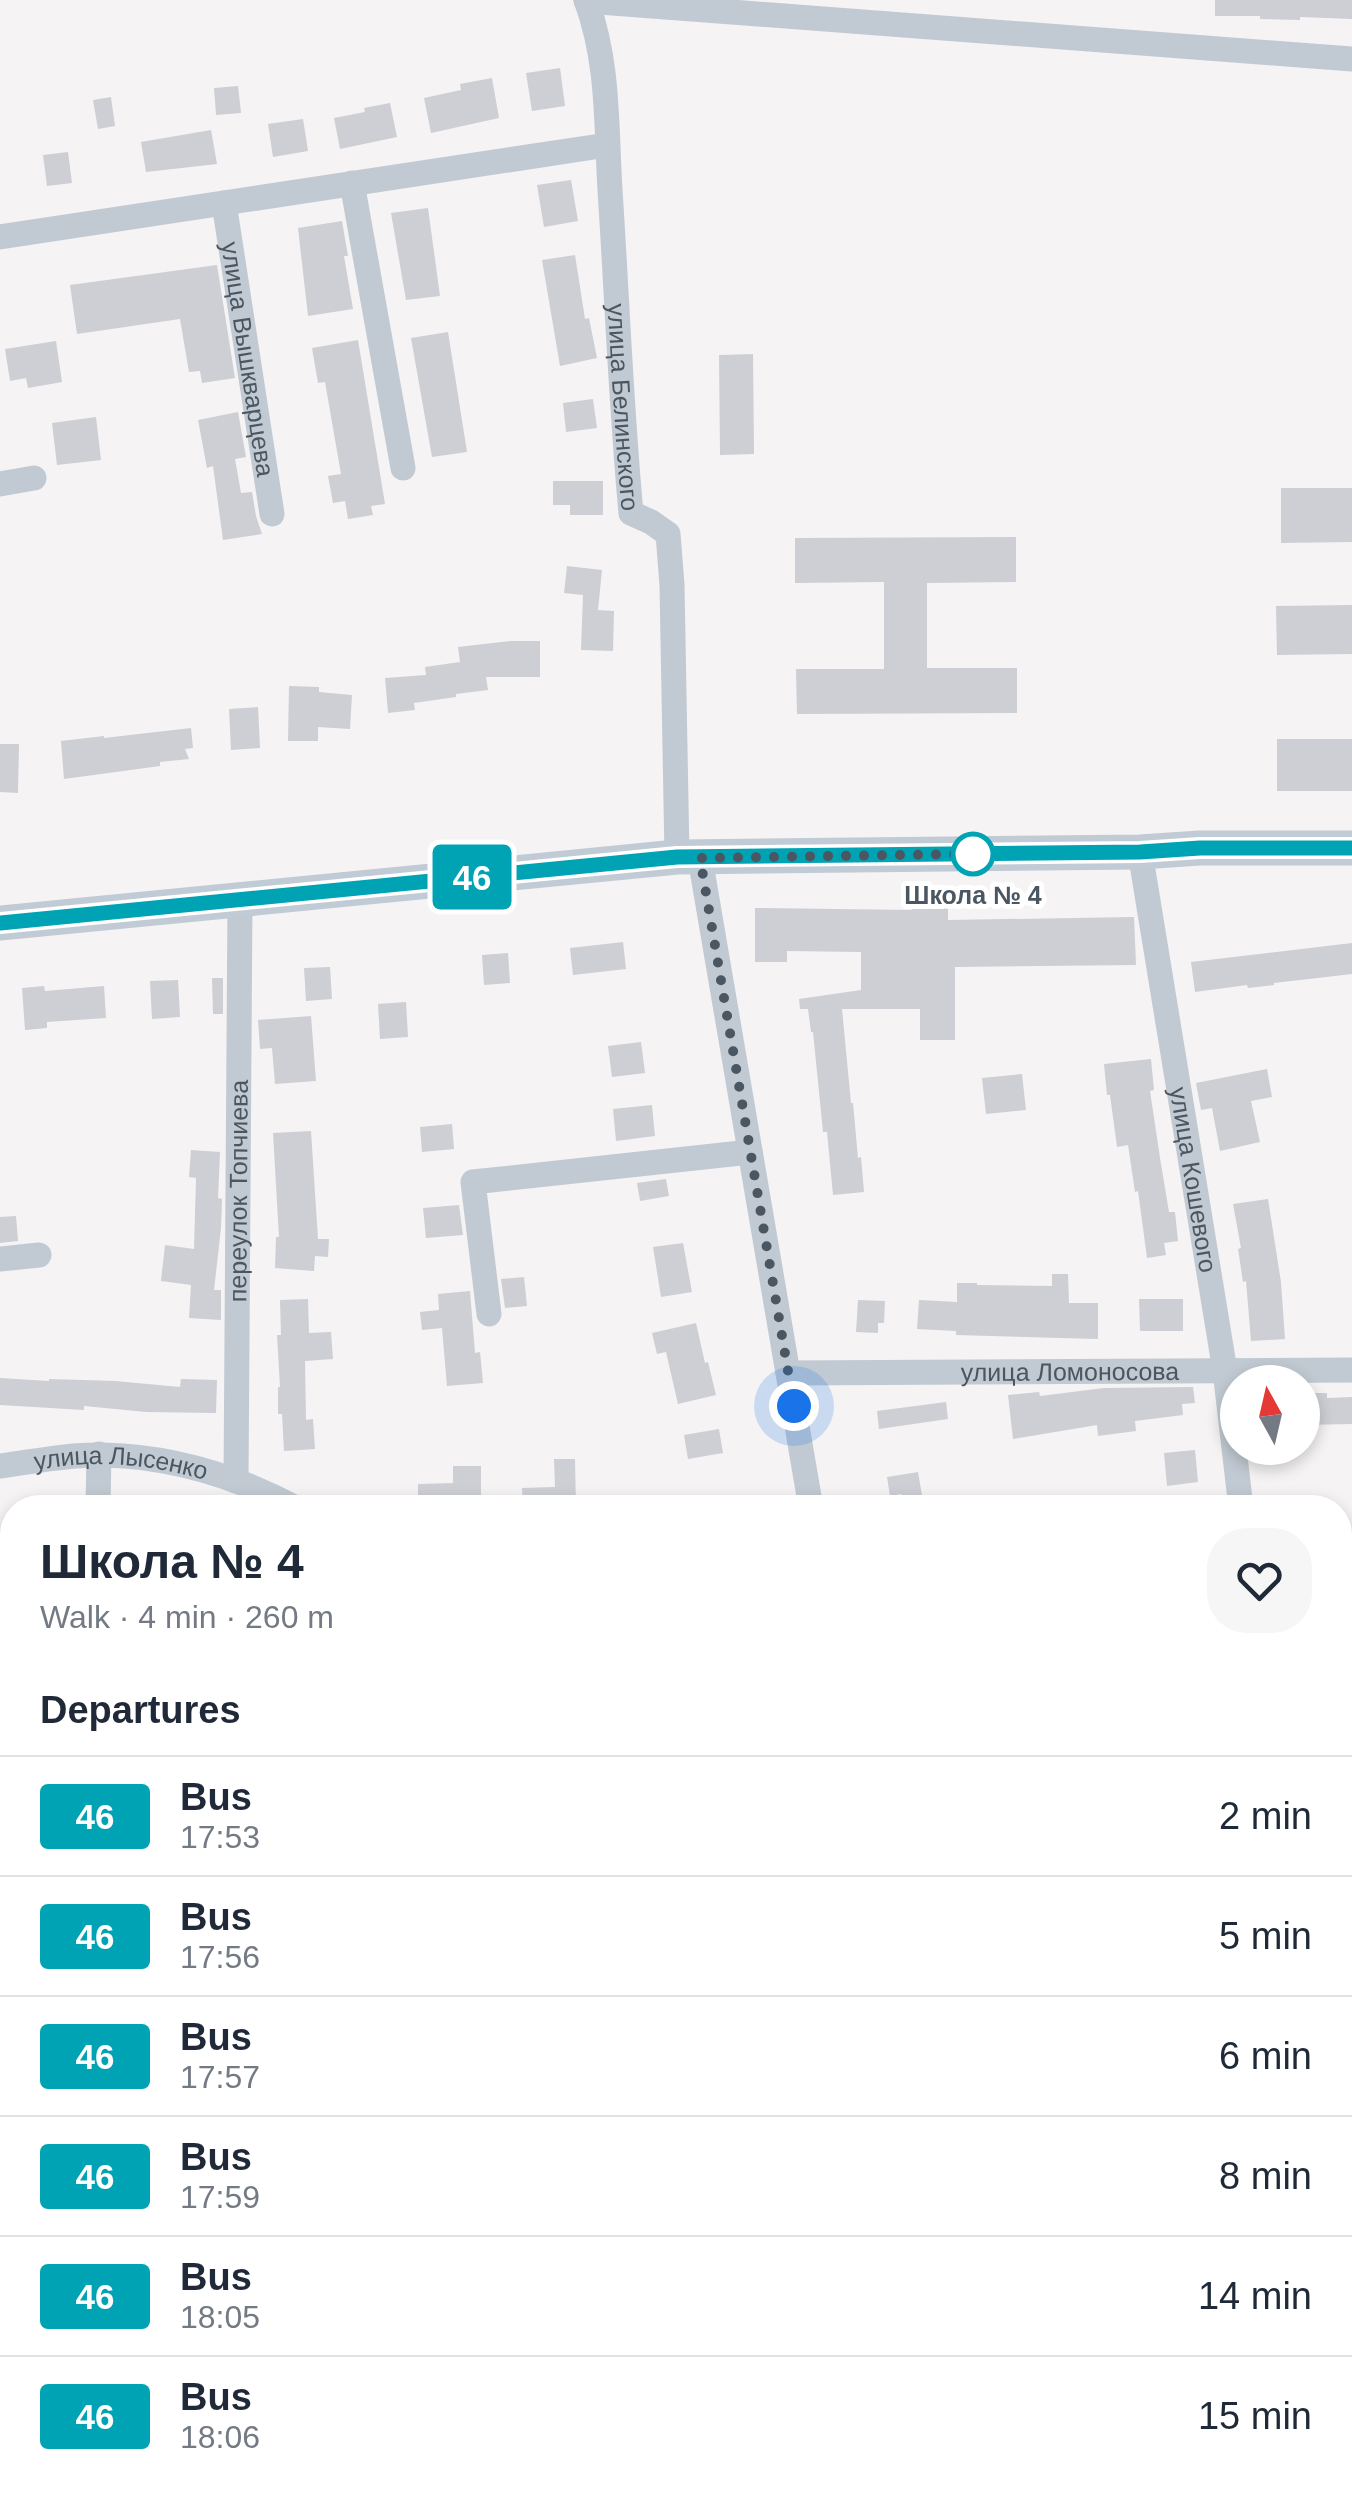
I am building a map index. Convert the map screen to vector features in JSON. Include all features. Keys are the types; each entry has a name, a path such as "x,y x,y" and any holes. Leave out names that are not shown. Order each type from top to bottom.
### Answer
{"street":[{"name":"улица Белинского","path":"809,1495 750,1152 688,858 668,534 631,513 606,81 597,30 586,0 1352,59"},
{"path":"0,237 607,145"},
{"path":"352,183 404,468"},
{"name":"улица Вышкварцева","path":"224,202 272,514"},
{"path":"0,484 34,478"},
{"path":"0,923 688,858 1352,848"},
{"name":"улица Кошевого","path":"1140,852 1224,1365"},
{"name":"переулок Топчиева","path":"236,1481 240,899"},
{"path":"489,1314 473,1182 750,1152"},
{"path":"0,1259 39,1255"},
{"name":"улица Ломоносова","path":"788,1373 1220,1370"},
{"name":"улица Ломоносова","path":"1320,1370 1352,1370"},
{"path":"98,1495 99,1454"},
{"name":"улица Лысенко","path":"0,1466 99,1454 182,1463 271,1495"},
{"name":"улица Кошевого","path":"1236,1465 1239,1495"}],"building":[{"path":"1215,0 1352,0 1352,19 1215,16"},
{"path":"560,68 565,106 532,111 526,73"},
{"path":"492,78 499,118 431,133 424,98 461,90 460,84"},
{"path":"238,86 241,113 216,115 214,88"},
{"path":"111,97 115,126 98,129 93,100"},
{"path":"390,103 397,137 340,149 334,118"},
{"path":"303,119 308,151 273,157 268,124"},
{"path":"211,130 217,164 146,172 141,142"},
{"path":"68,152 72,183 47,186 43,155"},
{"path":"571,180 578,221 544,227 537,185"},
{"path":"428,208 440,296 406,300 391,213"},
{"path":"342,221 353,309 308,316 298,228"},
{"path":"575,255 585,319 589,318 597,358 560,366 542,260"},
{"path":"217,265 235,378 202,383 200,371 189,372 180,319 77,334 70,285"},
{"path":"448,332 467,452 432,457 411,338"},
{"path":"358,340 385,504 371,506 373,515 348,519 345,501 333,503 328,476 341,474 325,382 318,383 312,348"},
{"path":"56,341 62,382 28,388 26,378 10,381 5,349"},
{"path":"753,354 754,454 720,455 719,355"},
{"path":"593,399 597,428 566,432 563,403"},
{"path":"238,412 246,457 235,459 241,493 252,492 262,534 223,540 213,466 207,468 198,420"},
{"path":"96,417 101,460 57,465 52,423"},
{"path":"553,481 603,481 603,515 570,515 570,505 553,505"},
{"path":"1281,488 1352,488 1352,542 1281,543"},
{"path":"1016,537 1016,582 927,583 927,668 1017,668 1017,713 797,714 796,669 884,669 884,582 795,583 795,538"},
{"path":"567,566 602,570 598,610 614,611 613,651 581,650 583,595 564,593"},
{"path":"1352,605 1352,654 1277,655 1276,606"},
{"path":"540,641 540,677 486,677 488,690 414,703 415,710 388,713 385,678 426,675 425,667 460,662 458,647"},
{"path":"289,686 319,687 319,692 352,695 350,729 318,727 318,741 288,741"},
{"path":"258,707 260,748 231,750 229,709"},
{"path":"191,728 193,748 185,749 189,759 64,779 61,741"},
{"path":"1277,739 1352,739 1352,791 1277,791"},
{"path":"0,744 19,744 18,793 0,792"},
{"path":"912,906 948,906 948,920 1134,917 1136,965 955,967 955,1040 920,1040 920,1009 842,1009 864,1192 833,1195 813,1032 808,1009 800,1009 799,999 861,990 861,952 787,951 787,962 755,962 755,908 912,910"},
{"path":"623,942 626,969 573,975 570,948"},
{"path":"1352,943 1352,974 1195,992 1191,962"},
{"path":"508,953 510,983 484,985 482,955"},
{"path":"330,967 332,999 306,1001 304,968"},
{"path":"212,978 223,978 223,1014 213,1014"},
{"path":"178,980 180,1017 152,1019 150,981"},
{"path":"44,986 45,991 104,986 106,1018 47,1022 47,1028 25,1030 22,988"},
{"path":"406,1002 408,1037 380,1039 378,1004"},
{"path":"311,1016 316,1081 275,1084 272,1048 260,1049 258,1020"},
{"path":"641,1042 645,1073 612,1077 608,1046"},
{"path":"1151,1059 1154,1090 1150,1091 1169,1212 1175,1212 1178,1241 1164,1243 1166,1255 1147,1258 1128,1145 1117,1147 1104,1064"},
{"path":"1267,1069 1272,1097 1251,1101 1260,1142 1220,1151 1212,1108 1201,1110 1196,1083"},
{"path":"1022,1074 1026,1110 986,1114 982,1078"},
{"path":"652,1105 655,1136 616,1141 613,1109"},
{"path":"452,1124 454,1149 422,1152 420,1127"},
{"path":"311,1131 318,1239 329,1239 328,1257 315,1256 314,1271 275,1268 279,1237 273,1133"},
{"path":"191,1150 220,1152 221,1228 214,1290 221,1290 221,1320 189,1318 191,1285 161,1281 165,1245 194,1249 196,1178 189,1177"},
{"path":"666,1179 669,1196 640,1201 637,1183"},
{"path":"1268,1199 1285,1339 1251,1341 1233,1204"},
{"path":"459,1205 463,1235 426,1238 423,1208"},
{"path":"16,1216 18,1241 0,1243 0,1217"},
{"path":"683,1243 692,1292 661,1297 653,1247"},
{"path":"1052,1274 1068,1274 1069,1303 1098,1303 1098,1339 956,1335 956,1331 917,1329 919,1300 957,1302 957,1283 1052,1286"},
{"path":"524,1277 527,1306 505,1308 501,1279"},
{"path":"470,1291 475,1353 480,1352 483,1383 447,1386 442,1328 422,1330 420,1312 439,1310 438,1294"},
{"path":"308,1299 309,1333 331,1332 333,1359 305,1361 306,1420 313,1419 315,1449 284,1451 282,1414 278,1414 280,1300"},
{"path":"1139,1299 1183,1299 1183,1331 1140,1331"},
{"path":"858,1300 885,1301 884,1323 878,1323 878,1333 856,1332"},
{"path":"696,1323 716,1395 678,1404 666,1352 657,1354 652,1333"},
{"path":"0,1378 180,1387 181,1379 217,1380 216,1413 0,1405"},
{"path":"1193,1387 1195,1403 1182,1404 1183,1415 1135,1421 1136,1431 1098,1436 1097,1425 1013,1439 1008,1395"},
{"path":"1320,1393 1327,1393 1327,1398 1352,1397 1352,1424 1320,1425"},
{"path":"946,1402 948,1419 879,1429 877,1411"},
{"path":"719,1429 723,1453 688,1459 684,1435"},
{"path":"1195,1450 1198,1482 1167,1486 1164,1453"},
{"path":"554,1459 575,1459 576,1495 522,1495 522,1488 555,1487"},
{"path":"453,1466 481,1466 481,1495 418,1495 418,1484 453,1483"},
{"path":"918,1472 922,1495 890,1495 887,1477"}],"bus line":[{"name":"46","path":"0,923 677,857 1352,848"}],"place":[{"name":"Школа № 4","path":"973,854"}],"route":[{"path":"794,1406 700,858 973,854"}]}
